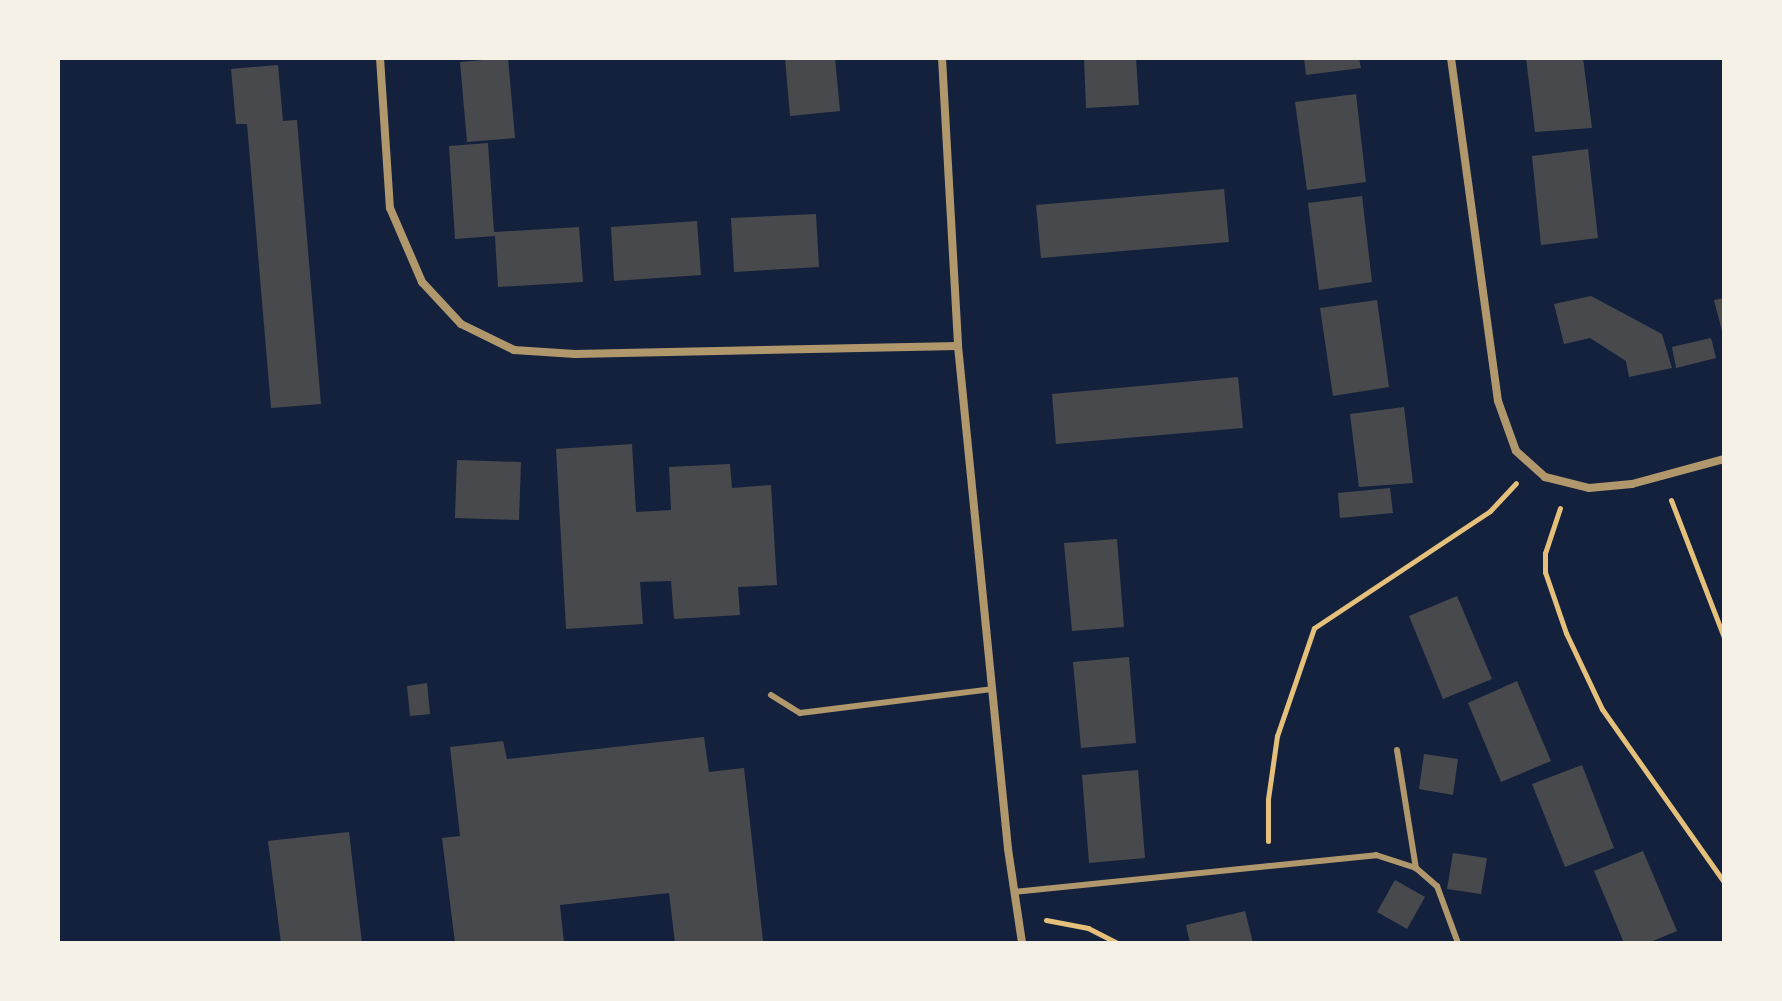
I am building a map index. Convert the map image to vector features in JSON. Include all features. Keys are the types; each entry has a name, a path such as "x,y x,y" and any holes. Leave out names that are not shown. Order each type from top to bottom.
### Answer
{"street":[{"path":"380,58 390,208 422,282 461,324 514,350 575,354 958,346"},
{"path":"942,58 958,346 992,689 1022,943"},
{"path":"1451,58 1498,401 1506,431 1530,467 1568,485 1609,486 1662,477 1724,459"}],"lane":[{"path":"771,695 800,713 992,689"},
{"path":"1397,750 1416,868"},
{"path":"1014,892 1376,855 1416,868 1437,886 1458,943"}],"path":[{"path":"1270,866 1268,799 1277,736 1314,628 1490,511 1530,467"},
{"path":"1662,477 1724,637"},
{"path":"1568,485 1545,553 1549,589 1602,709 1724,882"},
{"path":"1018,914 1088,928 1118,943"}],"building":[{"path":"508,58 515,138 467,142 460,62"},
{"path":"785,58 835,58 840,111 790,116"},
{"path":"1084,58 1136,58 1139,105 1086,108"},
{"path":"1304,58 1359,58 1361,68 1306,75"},
{"path":"1526,58 1583,58 1592,128 1535,132"},
{"path":"278,65 283,121 297,120 321,404 271,408 247,124 236,124 231,69"},
{"path":"1356,94 1366,182 1307,190 1295,102"},
{"path":"488,143 494,232 579,227 583,282 498,287 495,236 455,239 449,146"},
{"path":"1588,149 1598,238 1541,245 1532,156"},
{"path":"1224,189 1229,242 1041,258 1036,205"},
{"path":"1362,196 1372,282 1319,290 1308,203"},
{"path":"816,214 819,267 734,272 731,218"},
{"path":"697,221 701,275 614,281 611,227"},
{"path":"1591,296 1662,334 1672,368 1629,377 1626,361 1590,338 1564,344 1554,304"},
{"path":"1724,298 1724,335 1723,335 1714,300"},
{"path":"1377,300 1389,387 1333,396 1320,308"},
{"path":"1711,338 1716,358 1676,368 1672,347"},
{"path":"1238,377 1243,428 1056,444 1052,394"},
{"path":"1404,407 1413,483 1359,487 1350,414"},
{"path":"632,444 636,512 671,510 669,467 730,464 732,488 771,485 777,585 738,587 740,615 674,619 671,581 640,582 643,624 566,629 556,449"},
{"path":"457,460 521,462 519,520 455,518"},
{"path":"1390,488 1393,513 1340,518 1338,493"},
{"path":"1117,539 1124,627 1072,631 1064,543"},
{"path":"1457,596 1492,679 1443,699 1409,616"},
{"path":"1129,657 1136,743 1081,748 1073,662"},
{"path":"1517,681 1551,761 1501,782 1468,703"},
{"path":"427,683 430,714 410,716 407,686"},
{"path":"704,737 709,772 744,768 763,941 675,943 669,893 560,905 564,943 455,943 442,838 460,836 450,747 503,741 507,759"},
{"path":"1424,754 1458,759 1453,795 1419,789"},
{"path":"1582,765 1614,848 1565,867 1532,784"},
{"path":"1138,770 1145,858 1089,863 1082,775"},
{"path":"349,832 362,943 281,943 268,841"},
{"path":"1643,851 1677,931 1648,943 1624,943 1594,871"},
{"path":"1453,853 1487,858 1481,894 1447,889"},
{"path":"1395,880 1425,897 1407,929 1377,912"},
{"path":"1245,911 1253,943 1190,943 1186,925"}]}
